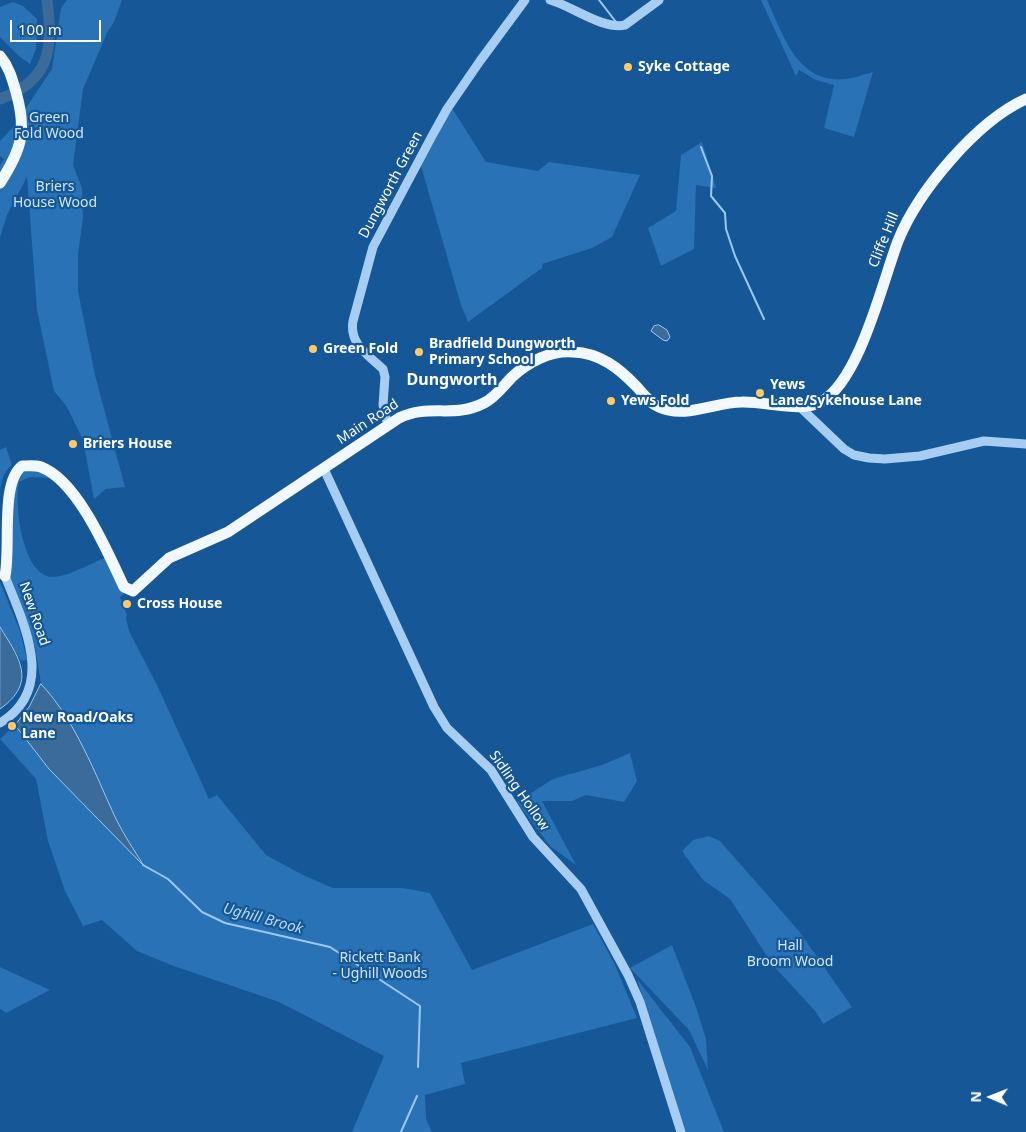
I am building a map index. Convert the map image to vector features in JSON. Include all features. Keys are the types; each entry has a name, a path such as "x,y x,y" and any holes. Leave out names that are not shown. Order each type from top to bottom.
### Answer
{"main road":[{"path":"0,56 9,69 23,120 23,135 18,151 0,183"},
{"name":"Cliffe Hill","path":"801,408 811,407 826,399 852,366 898,240 923,195 986,125 1000,113 1026,99"},
{"name":"Main Road","path":"5,576 5,494 12,474 22,466 43,468 68,488 91,520 124,587 133,591 169,558 228,532 399,418 418,410 460,412 475,407 490,400 518,372 533,362 560,352 593,355 612,364 651,402 670,411 686,411 743,402 773,403 801,408"},
{"name":"New Road","path":"0,564 5,576"}],"street":[{"name":"Dungworth Green","path":"388,426 382,397 385,373 358,345 352,333 353,321 373,247 447,109 525,0"},
{"path":"550,0 601,22 619,26 625,25 659,0"},
{"path":"801,408 844,449 854,455 869,458 885,459 920,456 984,440 1026,444"},
{"name":"Sidling Hollow","path":"324,469 434,707 447,728 491,770 533,836 581,890 604,930 640,1002 681,1132"},
{"name":"New Road","path":"2,722 16,710 27,694 34,664 20,615 5,576"},
{"path":"0,732 4,726 2,722"}],"green space":[{"path":"67,0 122,0 114,22 107,33 83,89 73,165 82,188 83,218 78,254 78,291 95,375 125,487 106,489 94,499 83,440 67,407 54,391 37,310 27,177 7,215 0,237 0,165 4,159 0,156 0,141 13,127 52,69 61,8"},
{"path":"761,0 767,0 794,55 815,74 829,79 846,79 873,72 854,137 824,128 834,85 816,80 799,70 796,76"},
{"path":"13,2 23,6 37,19 36,49 30,64 0,37 0,7"},
{"path":"452,108 486,162 538,171 549,162 640,175 612,237 592,248 542,264 542,268 468,322 461,305 421,166"},
{"path":"702,142 716,188 696,185 694,249 661,266 648,228 676,211 681,155"},
{"path":"6,447 12,465 3,477 0,492 0,450"},
{"name":"Rickett Bank - Ughill Woods","path":"34,470 52,478 30,477 19,482 19,519 26,549 31,561 38,571 53,577 68,574 105,558 124,594 120,597 127,615 129,631 157,685 209,799 217,795 266,855 303,875 333,888 403,888 430,893 472,970 593,924 615,965 637,1018 461,1063 465,1084 425,1095 426,1119 432,1132 352,1132 384,1056 279,1002 171,965 137,951 102,920 83,926 65,891 48,841 36,779 0,739 15,725 49,769 142,863 117,821 78,740 51,695 41,684 35,647 9,575 11,488 19,472"},
{"path":"0,582 20,631 27,660 21,661 0,627"},
{"path":"630,753 637,781 624,802 586,795 572,801 542,801 576,865 550,846 517,802 553,779 602,765"},
{"name":"Hall Broom Wood","path":"709,836 720,841 799,931 852,1007 823,1024 816,1012 772,964 730,899 703,880 682,851 693,840"},
{"path":"672,945 706,1039 708,1070 689,1030 630,968"},
{"path":"0,967 50,990 6,1013 0,1009"},
{"path":"637,979 690,1047 724,1132 684,1132"}],"shaded area":[{"path":"659,325 667,330 670,337 667,341 651,331 654,326"},
{"path":"0,627 18,659 22,679 19,689 12,699 0,709"},
{"path":"41,684 65,714 75,731 116,819 144,866 49,769 15,725 29,707"}],"waterway":[{"path":"0,99 30,82 39,72 45,61 49,33 47,0"},
{"path":"599,0 616,22"},
{"path":"701,147 712,176 711,196 725,213 726,229 735,256 764,319"},
{"name":"Ughill Brook","path":"143,865 168,879 202,912 225,923 330,947 420,1006 418,1067"},
{"name":"Ughill Brook","path":"401,1132 417,1096"}],"place":[{"name":"Syke Cottage","path":"628,67"},
{"name":"Green Fold","path":"313,349"},
{"name":"Bradfield Dungworth Primary School","path":"419,352"},
{"name":"Yews Lane/Sykehouse Lane","path":"760,393"},
{"name":"Yews Fold","path":"611,401"},
{"name":"Briers House","path":"73,444"},
{"name":"Cross House","path":"127,604"},
{"name":"New Road/Oaks Lane","path":"12,726"}],"district":[{"name":"Dungworth","path":"452,380"}],"park label":[{"name":"Green Fold Wood","path":"49,126"},
{"name":"Briers House Wood","path":"55,196"}]}
